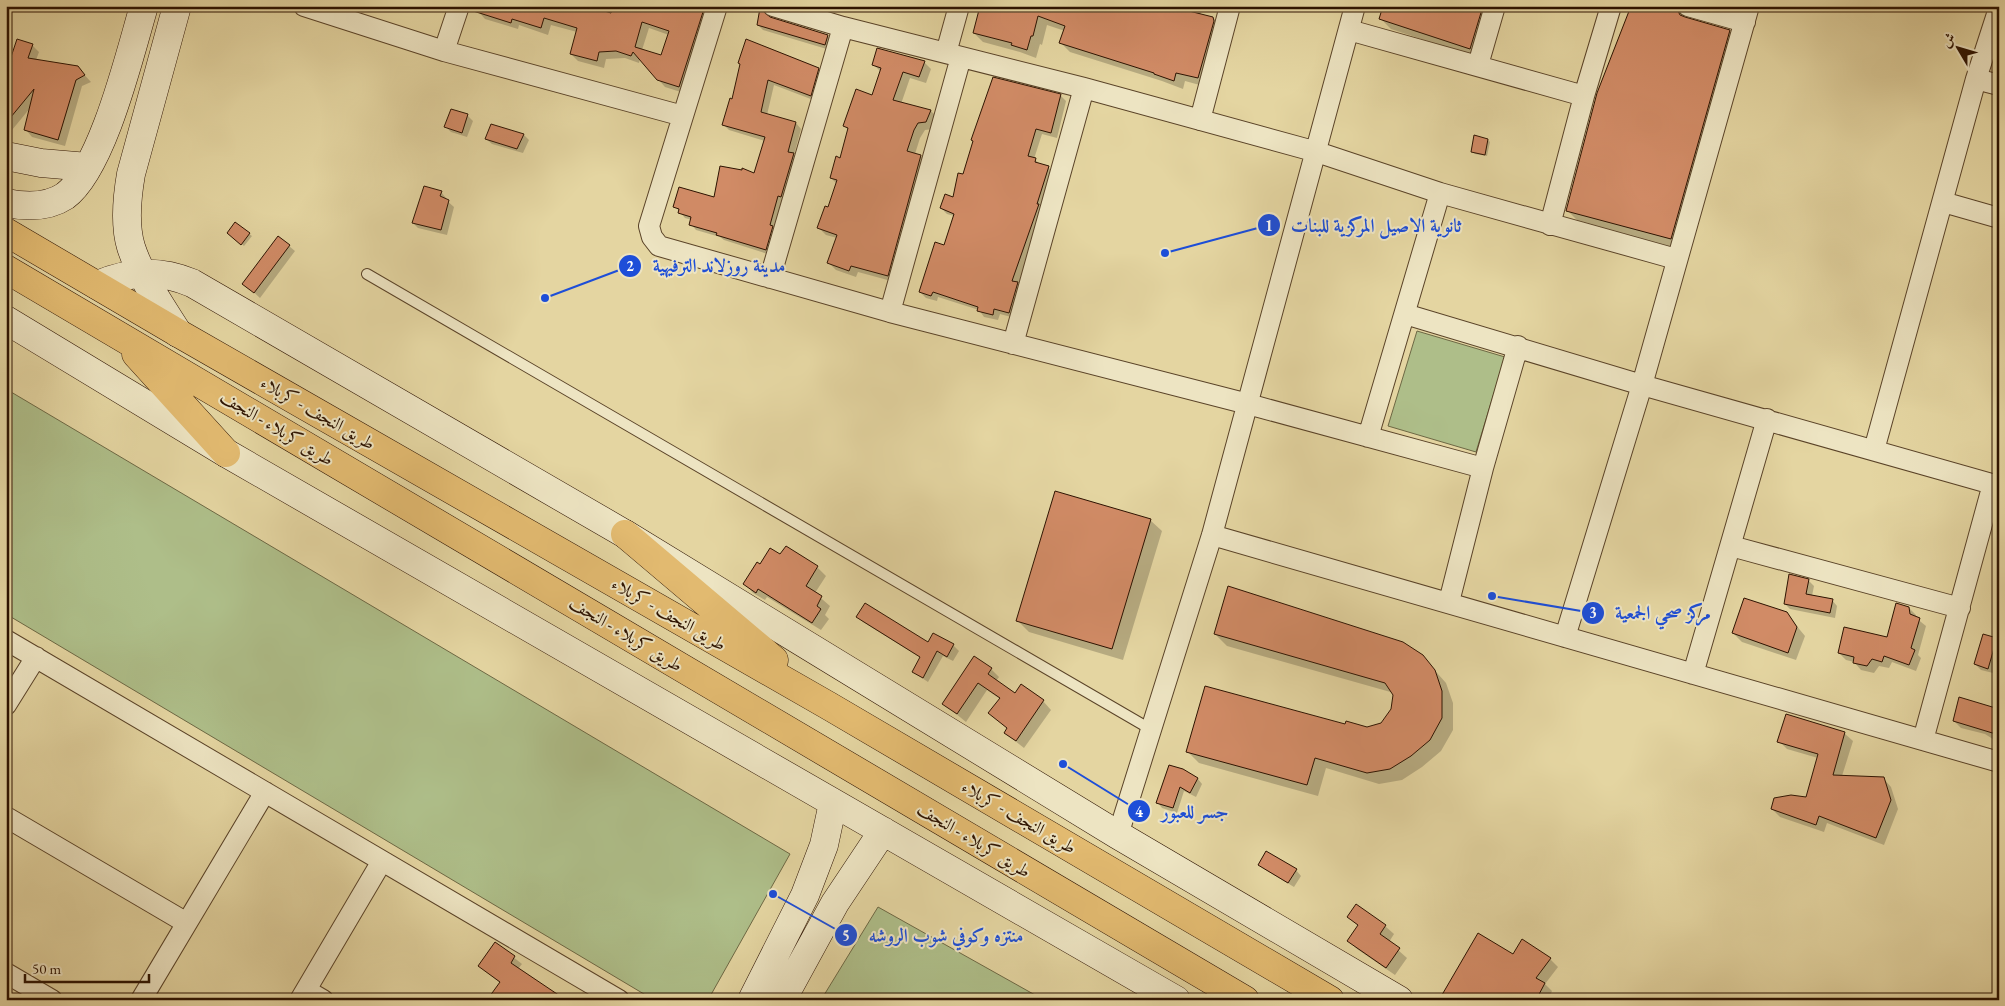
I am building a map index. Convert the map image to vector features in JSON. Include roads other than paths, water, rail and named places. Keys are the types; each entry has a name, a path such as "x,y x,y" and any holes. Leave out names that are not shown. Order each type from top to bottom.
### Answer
{"highway":[{"name":"طريق النجف - کربلاء","path":"6,232 178,333 829,706 1330,1000"},
{"name":"طريق کربلاء - النجف","path":"6,269 1244,1000"},
{"path":"117,333 226,452"},
{"path":"625,534 829,706"}],"main road":[{"path":"140,140 128,150 121,150 114,147 106,134 144,6"},
{"path":"177,6 131,174 127,199 131,246 142,273 178,333"},
{"path":"6,203 28,207 47,204 64,196 78,184 108,126"},
{"path":"6,156 41,163 88,167"},
{"path":"97,285 111,279 142,273 175,276 192,282 625,534 1118,835 1400,1000"},
{"path":"6,320 226,452 1176,1000"},
{"path":"752,1000 805,894 824,845 833,803"},
{"path":"782,1000 835,903 883,831"},
{"path":"805,894 811,888 819,886 827,889 833,895 835,903"}],"street":[{"path":"304,6 444,51 683,116"},
{"path":"444,51 459,6"},
{"path":"717,6 650,221 649,226 652,237 659,246 890,312 1248,404 1483,468"},
{"path":"890,312 954,55 959,6"},
{"path":"1200,120 1230,6"},
{"path":"1118,835 1212,535 1356,6"},
{"path":"1478,65 1495,6"},
{"path":"1550,225 1584,96 1611,6"},
{"path":"1565,637 1642,385 1676,259 1747,14 1688,6"},
{"path":"779,7 843,27 1084,88 1317,152 1440,193 1676,259"},
{"path":"1874,450 1976,79 1999,8"},
{"path":"770,278 843,27"},
{"path":"1349,30 1584,96"},
{"path":"1976,79 1999,85"},
{"path":"1013,344 1084,88"},
{"path":"1368,437 1440,193"},
{"path":"1943,202 1999,218"},
{"path":"1405,314 1518,346 1642,385 1996,485 1923,740"},
{"path":"1449,602 1483,468 1518,346"},
{"path":"1692,674 1767,419"},
{"path":"1212,535 1999,762"},
{"path":"1731,546 1960,608"},
{"path":"6,640 616,999"},
{"path":"6,705 36,657"},
{"path":"141,1000 185,922 264,792"},
{"path":"6,818 185,922"},
{"path":"323,1000 303,995 382,861"},
{"path":"6,973 52,1000"}],"lane":[{"path":"367,274 1152,730"}],"place":[{"name":"ثانوية الاصيل المركزية للبنات","path":"1165,253"},
{"name":"مدينة روزلاند الترفيهية","path":"545,298"},
{"name":"مركز صحي الجمعية","path":"1492,596"},
{"name":"جسر للعبور","path":"1063,764"},
{"name":"منتزه وكوفي شوب الروشه","path":"773,894"}]}
